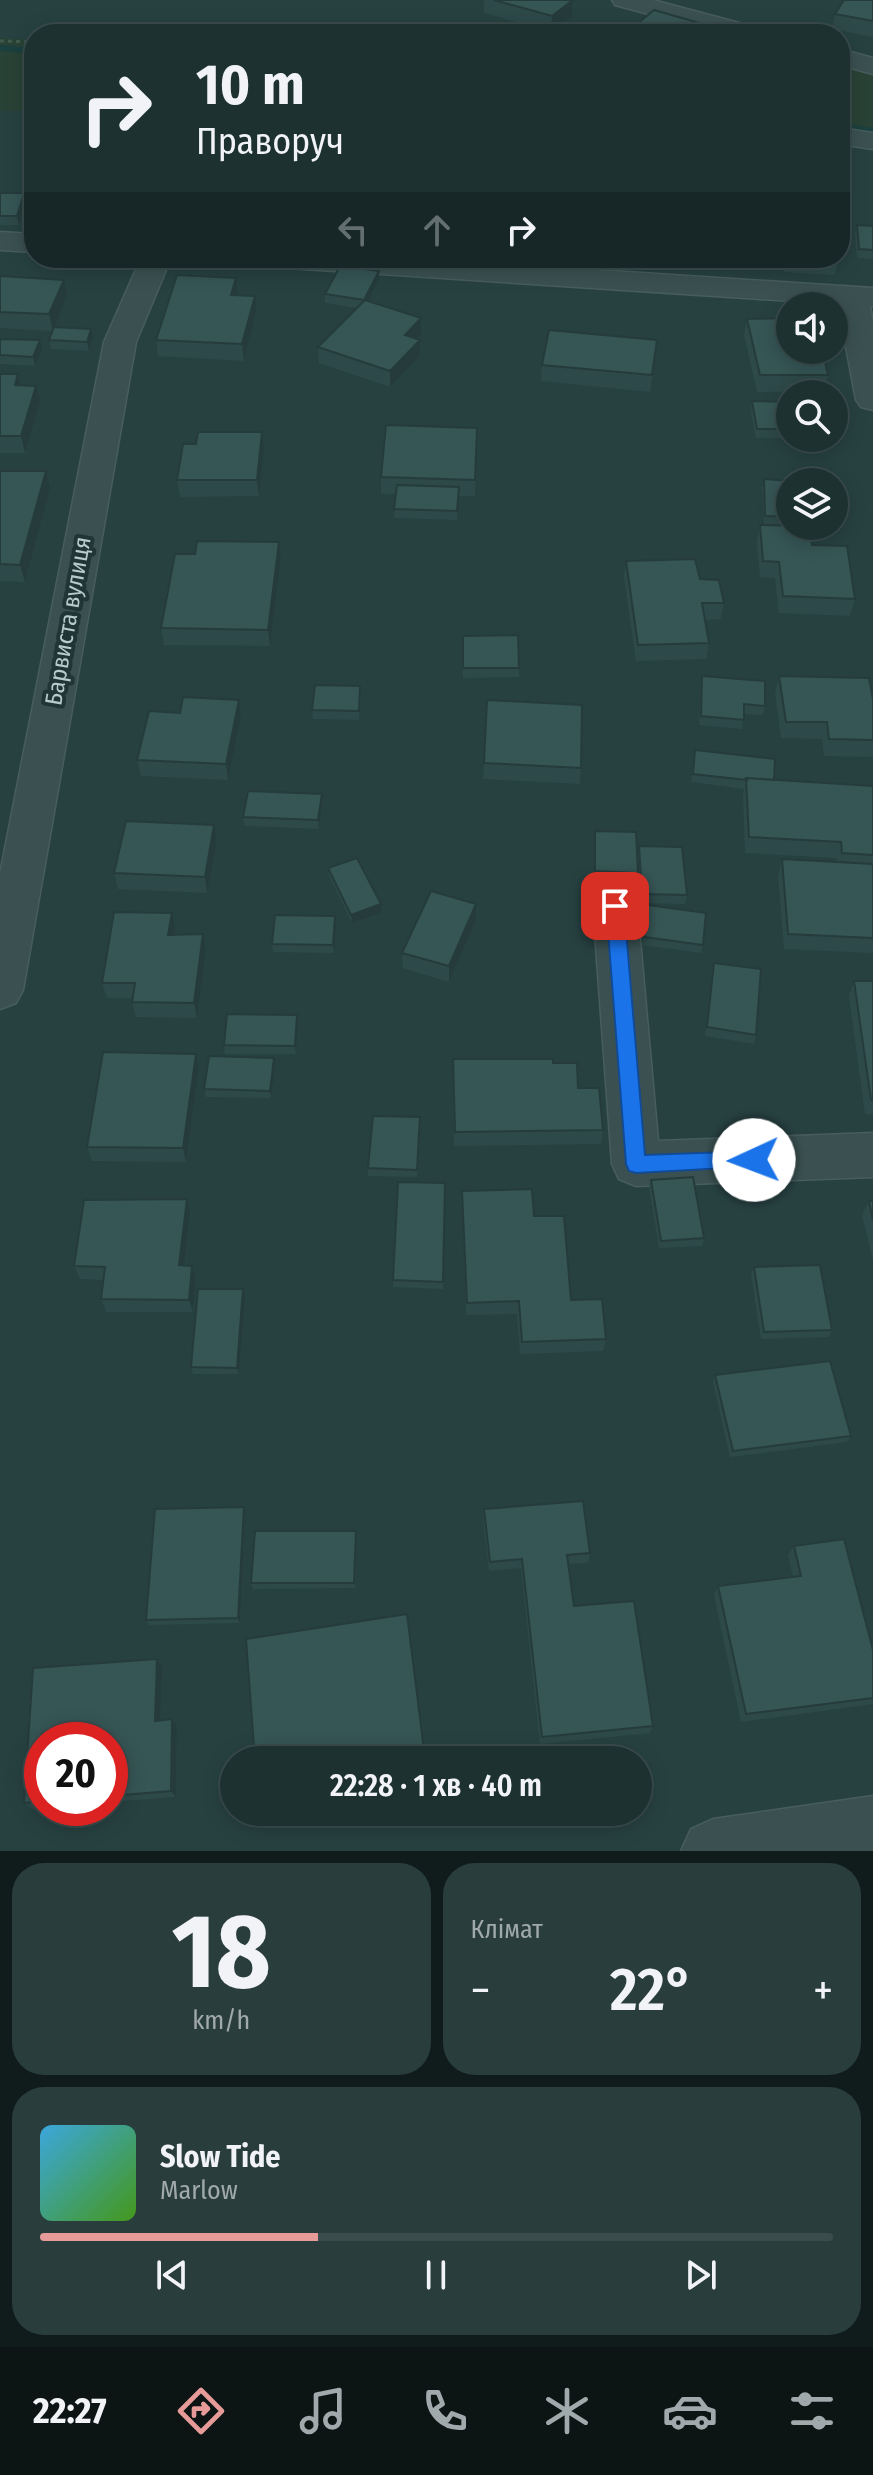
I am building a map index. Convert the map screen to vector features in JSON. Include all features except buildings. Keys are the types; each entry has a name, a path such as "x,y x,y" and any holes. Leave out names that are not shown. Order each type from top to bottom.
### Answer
{"street":[{"path":"624,0 715,24"},
{"path":"850,60 873,66"},
{"path":"850,138 873,141"},
{"path":"0,241 24,242"},
{"name":"Барвиста вулиця","path":"0,990 120,342 152,268"},
{"path":"428,268 862,296 873,400"},
{"path":"615,906 636,1164 873,1155"},
{"path":"713,1851 873,1827"}],"path":[{"path":"0,41 24,42"}],"green space":[{"path":"0,38 24,39 24,110 0,111"},
{"path":"850,60 873,66 873,141 850,138"}],"waterway":[{"path":"0,48 24,50"},
{"path":"850,128 873,131"}],"route":[{"path":"615,906 636,1164 754,1160"}]}
